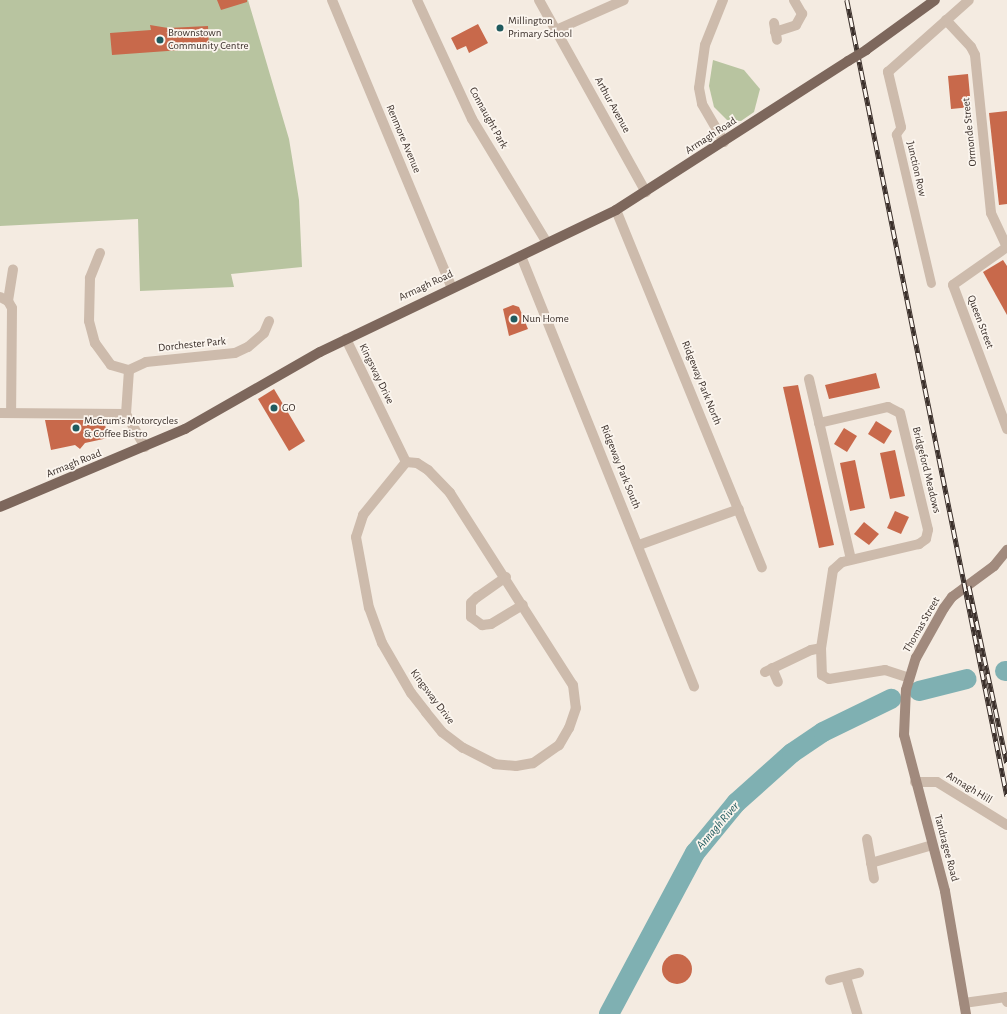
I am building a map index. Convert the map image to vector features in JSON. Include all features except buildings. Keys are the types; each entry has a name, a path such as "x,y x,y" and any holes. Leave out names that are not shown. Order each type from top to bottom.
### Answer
{"main road":[{"name":"Armagh Road","path":"0,507 185,429 346,339 616,210 866,50 935,0"},
{"name":"Thomas Street","path":"906,690 916,658 944,608 952,598 994,566 1007,550"},
{"name":"Tandragee Road","path":"906,690 904,735 915,782 945,891 966,1014"}],"street":[{"name":"Renmore Avenue","path":"332,0 452,288"},
{"name":"Connaught Park","path":"417,0 472,119 547,243"},
{"name":"Arthur Avenue","path":"539,0 646,192"},
{"path":"556,30 624,0"},
{"path":"723,0 705,45 699,88 702,104 724,142"},
{"path":"776,32 796,25 802,14 794,0"},
{"name":"Junction Row","path":"931,283 896,134 901,127 888,72 968,0"},
{"name":"Ormonde Street","path":"946,20 971,47 975,55 991,213 1007,247"},
{"name":"Ridgeway Park North","path":"616,210 762,567"},
{"name":"Queen Street","path":"1007,247 953,285 1007,429"},
{"path":"100,253 90,278 89,320 95,342 111,364 129,370 126,414 145,447"},
{"name":"Ridgeway Park South","path":"521,256 639,545 694,687"},
{"path":"11,413 12,308 4,299 13,269"},
{"name":"Dorchester Park","path":"129,370 146,362 235,353 248,347 264,334 270,321"},
{"name":"Kingsway Drive","path":"346,339 406,462"},
{"path":"809,379 851,559"},
{"name":"Bridgeford Meadows","path":"819,424 888,407 900,413 928,530 926,539 919,544 851,559 842,562 833,570 821,648 822,675 829,679 885,670 909,678"},
{"path":"0,413 126,414"},
{"name":"Kingsway Drive","path":"406,462 417,463 428,470 450,493 506,577 574,685 576,708 570,728 559,745 534,763 516,766 495,764 463,748 442,732 399,673 382,643 369,608 356,537 363,515 406,462"},
{"path":"639,545 739,509"},
{"path":"506,577 477,597 471,603 471,617 482,625 491,624 523,605"},
{"path":"778,682 768,670 811,650 821,648"},
{"name":"Annagh Hill","path":"915,782 937,782 1007,825"},
{"path":"867,839 874,878"},
{"path":"871,863 932,845"},
{"path":"830,980 859,974"},
{"path":"846,977 857,1014"},
{"path":"964,1003 1006,997 1007,1002"}],"green space":[{"path":"0,0 248,0 289,139 299,200 302,267 231,274 234,287 140,291 138,219 0,226"},
{"path":"713,60 744,70 760,89 754,112 741,121 727,120 714,107 709,86"}],"waterway":[{"name":"Annagh River","path":"919,691 967,679"},
{"name":"Annagh River","path":"609,1014 695,853 736,803 792,753 823,732 891,699"}],"railway":[{"path":"847,0 1007,796"},
{"path":"969,586 1007,763"}],"place":[{"name":"Millington Primary School","path":"500,28"},
{"name":"Brownstown Community Centre","path":"160,40"},
{"name":"Nun Home","path":"514,319"},
{"name":"GO","path":"274,408"},
{"name":"McCrum's Motorcycles & Coffee Bistro","path":"76,428"}]}
